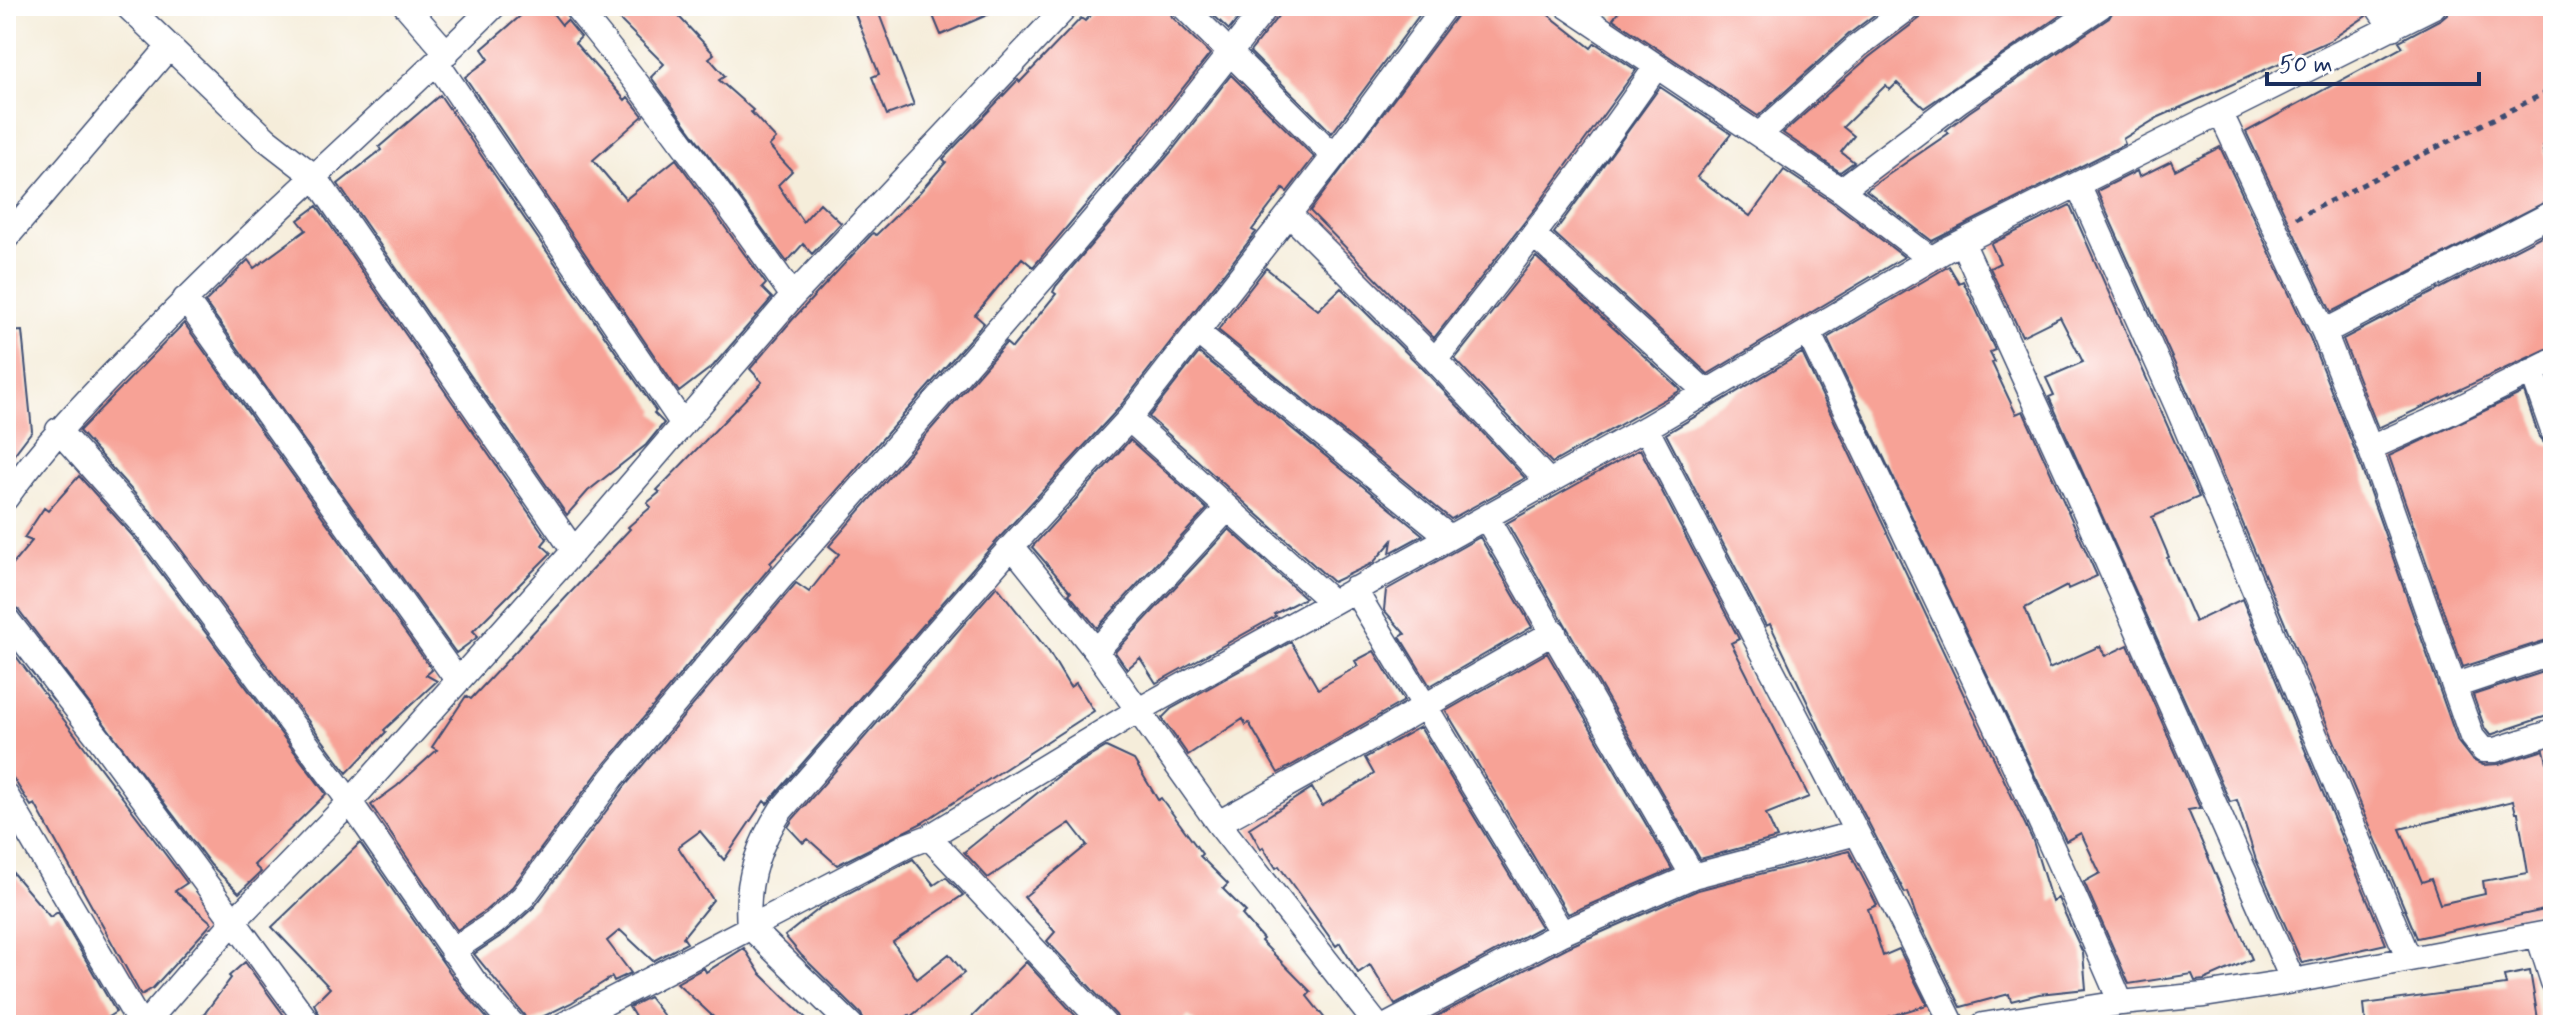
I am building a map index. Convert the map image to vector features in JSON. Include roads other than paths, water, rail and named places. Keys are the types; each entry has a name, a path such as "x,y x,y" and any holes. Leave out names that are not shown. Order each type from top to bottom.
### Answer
{"street":[{"path":"127,6 266,139 315,177 574,551"},
{"path":"406,6 683,424"},
{"path":"6,498 58,430 185,299 494,6"},
{"path":"575,6 691,154 793,296"},
{"path":"6,795 143,1025 234,921 350,802 574,551 793,296 1067,6"},
{"path":"1183,6 1334,156"},
{"path":"452,951 494,923 523,897 632,753 1082,234 1267,6"},
{"path":"851,1025 749,926 747,905 750,882 765,834 1012,546 1129,419 1334,156 1445,6"},
{"path":"1567,6 1841,190 1931,259"},
{"path":"1760,134 1859,45 1911,6"},
{"path":"1841,190 1960,100 2101,6"},
{"path":"2377,6 2392,28"},
{"path":"563,1025 602,1017 749,926 929,837 1137,711 1646,428 1962,242 2434,6"},
{"path":"6,238 169,47"},
{"path":"1435,360 1535,236 1656,67"},
{"path":"2221,114 2324,332 2370,448 2472,737 2483,750 2552,739"},
{"path":"2078,185 2177,406 2409,959"},
{"path":"2324,332 2553,213"},
{"path":"1289,214 1435,360 1548,481"},
{"path":"1535,236 1707,393"},
{"path":"1962,242 2293,981"},
{"path":"185,299 458,681"},
{"path":"1197,332 1448,536"},
{"path":"1809,334 1990,712 2072,888 2121,1003"},
{"path":"2370,448 2543,366 2553,431"},
{"path":"1129,419 1332,602"},
{"path":"1646,428 1857,833 1953,1025"},
{"path":"58,430 150,533 350,802 452,951 513,1025"},
{"path":"1096,651 1228,508"},
{"path":"1486,517 1693,876"},
{"path":"1012,546 1096,651 1218,823 1377,1025"},
{"path":"1354,589 1562,933"},
{"path":"6,618 310,1025"},
{"path":"1218,823 1338,758 1554,632"},
{"path":"2454,686 2553,653"},
{"path":"1388,1025 1562,933 1693,876 1857,833"},
{"path":"929,837 1105,1025"},
{"path":"1999,1024 2121,1003 2204,995 2293,981 2546,934 2553,982"}]}
